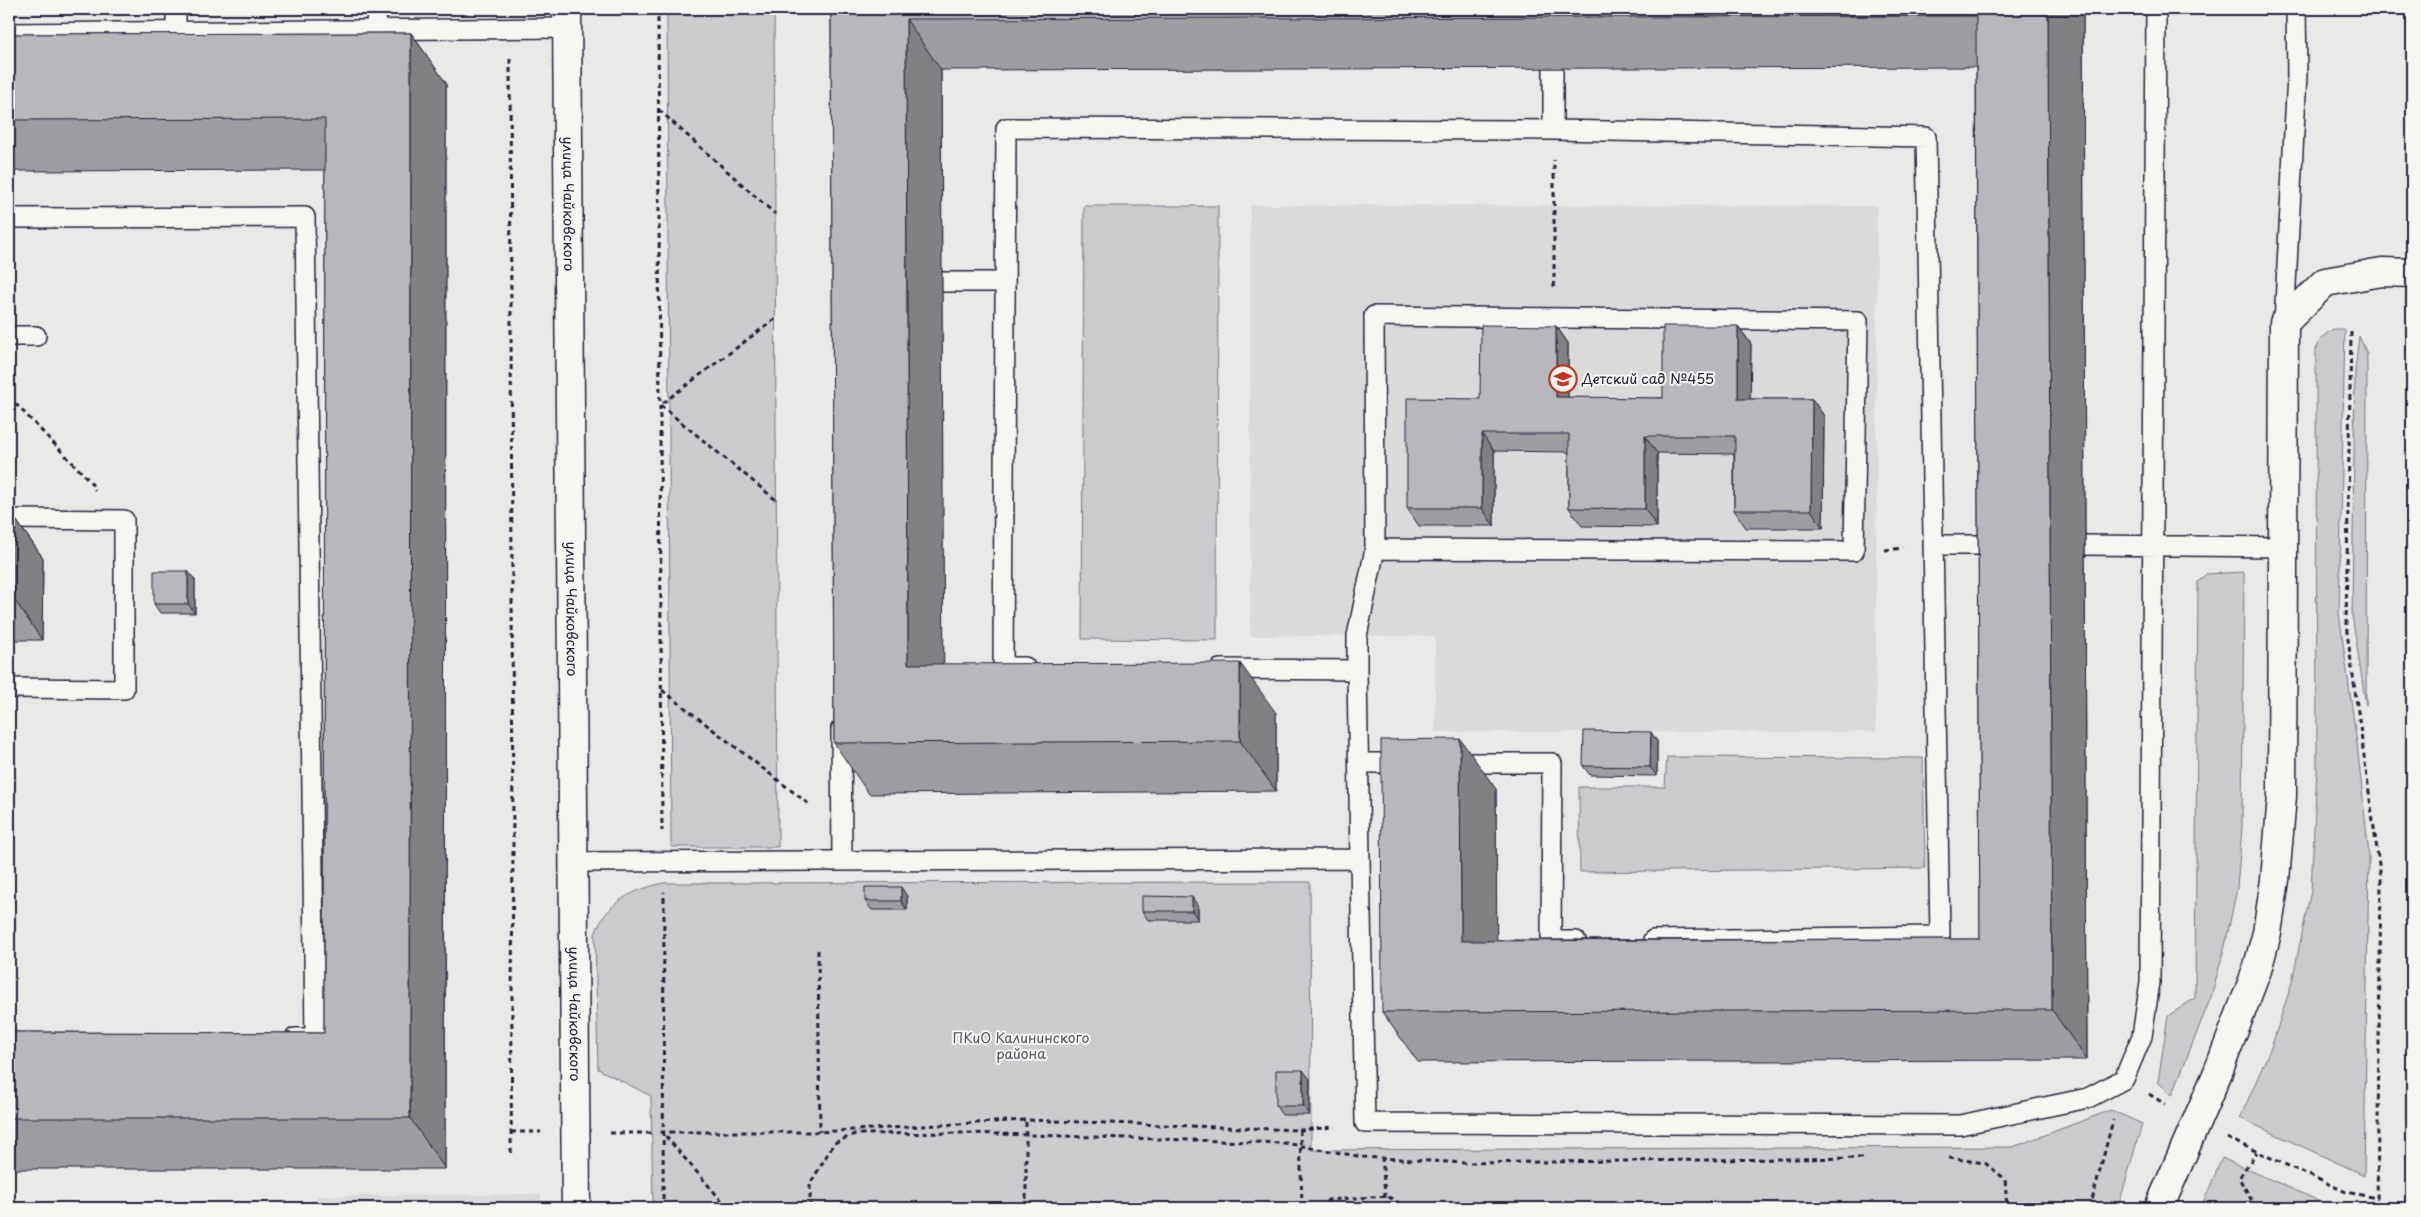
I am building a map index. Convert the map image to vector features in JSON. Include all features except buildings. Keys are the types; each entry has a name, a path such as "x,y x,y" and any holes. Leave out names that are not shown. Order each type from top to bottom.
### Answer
{"street":[{"name":"улица Чайковского","path":"567,18 576,1208"},
{"path":"2159,1208 2196,1123 2258,970 2267,933 2275,880 2282,796 2284,323 2325,282 2382,272 2412,273"}],"lane":[{"path":"176,9 176,31"},
{"path":"376,9 377,30"},
{"path":"1375,549 1854,551 1858,321 1374,316 1375,549 1356,636 1360,859 1374,1123 1960,1125 2088,1098 2124,1079 2142,1036 2150,982 2156,9"},
{"path":"2284,323 2298,75 2296,9"},
{"path":"9,33 510,28 567,18"},
{"path":"1553,68 1553,130"},
{"path":"1046,667 1003,667 1006,128 1553,130 1926,137 1940,936 1639,940"},
{"path":"9,218 305,217 315,1038 275,1038"},
{"path":"942,282 1005,282"},
{"path":"9,336 36,336"},
{"path":"9,519 124,520 124,689 9,688"},
{"path":"1933,545 2014,545"},
{"path":"2085,545 2284,547"},
{"path":"1200,668 1357,670"},
{"path":"841,710 842,860"},
{"path":"1359,763 1552,763 1551,941 1590,941"},
{"path":"573,862 1360,859"}],"path":[{"path":"658,9 663,1208"},
{"path":"510,28 511,1157"},
{"path":"659,110 775,214"},
{"path":"1553,130 1553,318"},
{"path":"660,405 775,319"},
{"path":"2351,332 2346,625 2381,879 2377,1208"},
{"path":"9,397 90,481 115,520"},
{"path":"660,405 776,500"},
{"path":"662,690 842,830"},
{"path":"818,950 820,1132"},
{"path":"2090,1208 2124,1079 2196,1123"},
{"path":"662,1132 820,1132 1026,1120 1300,1130 1374,1123 1382,1149 1386,1208"},
{"path":"1026,1120 1026,1208"},
{"path":"1300,1130 1302,1208"},
{"path":"662,1132 728,1208"},
{"path":"810,1208 810,1184 834,1142"},
{"path":"2256,1208 2239,1178 2257,1152 2346,1192 2377,1198"},
{"path":"1320,1208 1328,1200 1386,1196 1408,1208"}],"shaded area":[{"name":"Детский сад №455","path":"1250,205 1877,206 1876,732 1435,732 1435,636 1250,636"},
{"path":"541,1194 542,1208 317,1208 317,1196"}],"green space":[{"path":"667,9 774,9 778,847 671,847"},
{"path":"1084,206 1218,206 1217,640 1082,639"},
{"path":"2333,329 2345,329 2339,613 2357,744 2369,855 2364,1175 2240,1118 2272,1045 2292,982 2311,890 2317,769 2316,350 2321,338"},
{"path":"2359,336 2367,354 2366,705 2352,615 2355,371"},
{"path":"2244,572 2242,828 2237,888 2226,942 2211,997 2172,1095 2158,1082 2168,1016 2195,998 2198,582 2206,574"},
{"path":"1667,757 1923,758 1925,868 1580,872 1579,787 1665,787"},
{"name":"ПКиО Калининского района","path":"1310,882 1311,1150 2013,1147 2111,1110 2142,1124 2118,1208 653,1208 651,1096 598,1069 595,934 606,914 622,899 641,889 652,886 664,883"},
{"path":"2222,1158 2335,1208 2201,1208"}],"place":[{"name":"Детский сад №455","path":"1563,379"}]}
